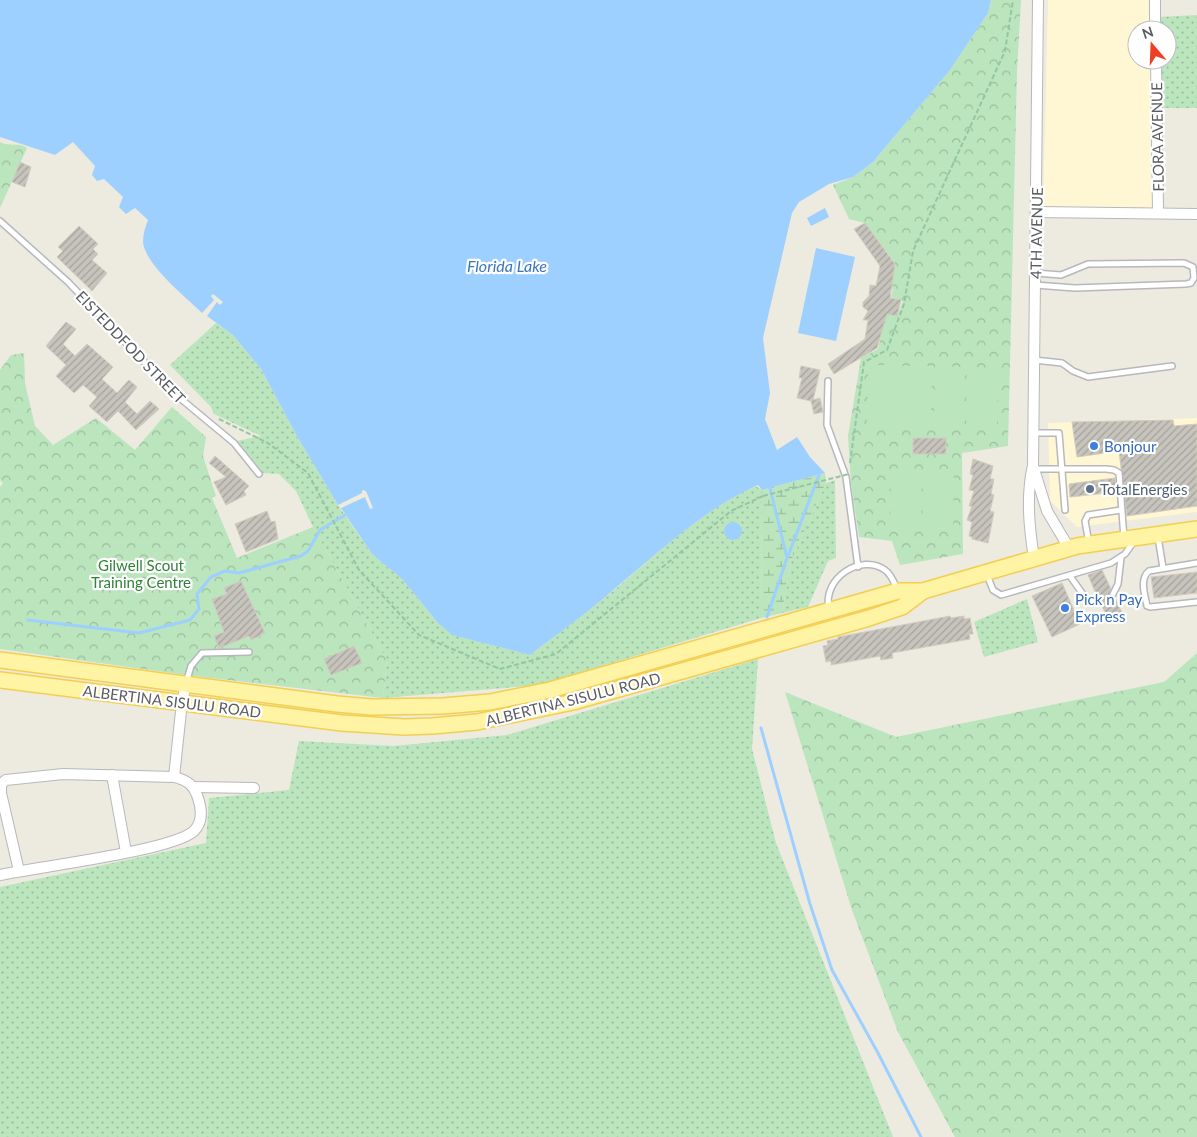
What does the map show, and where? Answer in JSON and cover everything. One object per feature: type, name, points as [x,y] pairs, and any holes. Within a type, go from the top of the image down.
[{"type":"main road","name":"ALBERTINA SISULU ROAD","points":[[0,680],[376,726],[404,727],[477,722],[573,702],[902,607],[923,592],[1069,548],[1197,529]]},
{"type":"main road","name":"ALBERTINA SISULU ROAD","points":[[0,660],[371,707],[443,706],[490,702],[550,690],[898,591],[923,592]]},
{"type":"street","name":"4TH AVENUE","points":[[1034,558],[1029,501],[1033,468],[1034,433],[1038,0]]},
{"type":"street","points":[[1155,0],[1156,20]]},
{"type":"street","name":"FLORA AVENUE","points":[[1156,70],[1158,213]]},
{"type":"street","points":[[1036,212],[1197,214]]},
{"type":"street","name":"4TH AVENUE","points":[[1033,468],[1047,511],[1069,548]]},
{"type":"street","points":[[174,777],[182,702],[186,684]]},
{"type":"street","points":[[0,874],[19,871],[126,852],[170,842],[193,831],[198,826],[201,814],[193,787],[184,780],[174,777],[52,774],[9,779],[3,782],[0,788],[3,810],[19,871]]},
{"type":"street","points":[[112,775],[126,852]]},
{"type":"street","points":[[193,787],[254,788]]},
{"type":"lane","name":"EISTEDDFOD STREET","points":[[0,221],[68,282],[174,394],[234,443],[259,474]]},
{"type":"lane","points":[[1035,273],[1062,275],[1088,264],[1184,263],[1193,267],[1194,278],[1186,284],[1075,288],[1035,284]]},
{"type":"lane","points":[[1034,360],[1062,363],[1073,371],[1088,377],[1172,366]]},
{"type":"lane","points":[[828,381],[827,425],[846,477],[858,567]]},
{"type":"lane","points":[[1034,433],[1060,433],[1065,510]]},
{"type":"lane","points":[[1033,468],[1114,470],[1119,473],[1122,498],[1121,510],[1131,538],[1121,558],[1118,584],[1113,594]]},
{"type":"lane","points":[[1089,544],[1085,521],[1088,515],[1121,510]]},
{"type":"lane","points":[[1157,534],[1162,568]]},
{"type":"lane","points":[[986,572],[993,590],[1001,595],[1070,576],[1121,558]]},
{"type":"lane","points":[[1197,564],[1149,570],[1144,577],[1148,606],[1152,608],[1197,602]]},
{"type":"lane","points":[[829,612],[827,596],[831,585],[840,574],[858,567],[870,566],[885,570],[892,578],[902,607]]},
{"type":"lane","points":[[1070,576],[1087,600],[1100,600]]},
{"type":"lane","points":[[186,684],[190,666],[202,653],[249,652]]},
{"type":"path","points":[[850,465],[864,362],[887,350],[904,304],[913,251],[1005,51],[1013,0]]},
{"type":"path","points":[[216,418],[268,443],[308,473],[359,570],[419,635],[500,669],[556,654],[732,511],[763,496],[849,474]]},
{"type":"shaded area","points":[[1048,0],[1151,0],[1151,20],[1127,20],[1127,70],[1151,70],[1154,209],[1043,207]]},
{"type":"shaded area","points":[[1197,418],[1197,512],[1077,527],[1050,501],[1048,423]]},
{"type":"green space","points":[[991,0],[1021,0],[1017,72],[1008,446],[962,453],[963,554],[900,565],[892,541],[859,537],[851,483],[848,436],[861,358],[878,349],[886,314],[897,316],[903,301],[891,297],[893,289],[890,288],[895,263],[865,223],[849,219],[833,185],[853,177],[873,162],[950,70],[988,13]]},
{"type":"green space","points":[[1197,15],[1197,108],[1160,108],[1159,70],[1177,70],[1177,20],[1158,20],[1158,17]]},
{"type":"green space","points":[[0,142],[21,145],[27,148],[0,208]]},
{"type":"green space","points":[[216,323],[233,335],[261,369],[298,438],[338,505],[372,554],[403,580],[438,623],[453,635],[530,655],[607,596],[701,518],[737,495],[756,486],[762,490],[761,618],[539,685],[383,698],[387,660],[313,527],[296,491],[279,474],[263,473],[237,441],[261,436],[214,414],[211,407],[170,365]]},
{"type":"green space","name":"Gilwell Scout Training Centre","points":[[24,353],[25,383],[35,426],[53,445],[96,418],[135,450],[172,407],[206,437],[203,456],[216,496],[212,498],[237,558],[313,527],[387,660],[383,698],[193,676],[0,649],[0,487],[3,483],[0,480],[0,370],[11,355]]},
{"type":"green space","points":[[868,365],[899,365],[898,428],[867,427]]},
{"type":"green space","points":[[902,366],[932,366],[931,429],[901,428]]},
{"type":"green space","points":[[935,366],[965,367],[964,429],[934,429]]},
{"type":"green space","points":[[967,367],[998,368],[997,430],[966,429]]},
{"type":"green space","points":[[891,468],[922,469],[921,531],[890,531]]},
{"type":"green space","points":[[924,469],[954,469],[953,531],[922,531]]},
{"type":"green space","points":[[825,473],[826,483],[791,561],[782,613],[761,618],[762,490]]},
{"type":"green space","points":[[835,480],[836,558],[828,561],[808,607],[782,613],[791,561],[826,483]]},
{"type":"green space","points":[[1027,599],[1038,642],[984,657],[974,622]]},
{"type":"green space","points":[[1197,653],[1197,1137],[955,1137],[898,1032],[852,910],[785,692],[896,737],[1164,682]]},
{"type":"green space","points":[[758,659],[752,749],[776,843],[893,1137],[0,1137],[0,887],[206,843],[209,798],[289,790],[299,741],[394,746],[507,735]]},
{"type":"water","name":"Florida Lake","points":[[0,0],[991,0],[988,13],[950,70],[873,162],[853,177],[829,184],[799,202],[792,213],[763,338],[770,393],[765,419],[777,450],[797,437],[810,457],[825,473],[762,490],[758,485],[718,506],[681,533],[591,609],[530,655],[452,635],[438,623],[403,580],[372,554],[341,508],[365,497],[370,509],[373,508],[366,491],[362,490],[362,493],[338,505],[298,438],[261,369],[233,335],[207,316],[217,302],[220,305],[223,302],[213,294],[211,296],[214,300],[202,313],[167,280],[145,251],[143,239],[148,220],[135,208],[126,214],[119,207],[123,197],[104,179],[97,181],[92,175],[95,166],[73,142],[55,155],[0,137]]},
{"type":"water","points":[[825,208],[829,217],[811,226],[807,218]]},
{"type":"water","points":[[816,248],[855,257],[836,341],[798,333]]},
{"type":"water","points":[[729,522],[737,522],[742,527],[740,538],[729,540],[724,535],[724,527]]},
{"type":"building","points":[[20,162],[31,167],[25,187],[12,182]]},
{"type":"building","points":[[865,223],[895,264],[890,298],[901,300],[897,316],[887,314],[877,348],[834,374],[828,364],[865,339],[868,320],[863,320],[868,311],[863,307],[863,302],[869,296],[870,285],[876,286],[880,266],[854,229]]},
{"type":"building","points":[[79,226],[98,244],[93,249],[98,254],[92,260],[107,273],[92,291],[57,257],[63,251],[58,247]]},
{"type":"building","points":[[66,322],[76,329],[63,344],[75,356],[87,344],[113,367],[102,379],[117,393],[129,380],[137,387],[125,402],[137,414],[150,401],[159,409],[136,430],[118,411],[107,422],[89,406],[97,397],[83,385],[74,393],[56,376],[66,365],[46,346]]},
{"type":"building","points":[[801,366],[820,370],[813,400],[820,398],[823,412],[814,414],[811,401],[797,398],[802,378],[799,378]]},
{"type":"building","points":[[1173,420],[1174,426],[1197,424],[1197,506],[1127,516],[1119,451],[1077,457],[1072,422]]},
{"type":"building","points":[[913,438],[946,438],[946,454],[913,454]]},
{"type":"building","points":[[215,456],[249,486],[244,491],[246,495],[226,505],[214,482],[226,477],[209,463]]},
{"type":"building","points":[[973,459],[993,466],[990,479],[994,479],[991,494],[994,495],[990,511],[994,512],[988,543],[972,539],[969,536],[972,522],[967,520],[972,506],[969,506],[974,491],[969,490],[973,475],[970,474]]},
{"type":"building","points":[[1115,478],[1116,492],[1070,497],[1069,484]]},
{"type":"building","points":[[267,511],[271,522],[275,521],[278,539],[246,552],[235,524]]},
{"type":"building","points":[[1102,570],[1111,589],[1109,596],[1115,598],[1123,615],[1109,621],[1101,604],[1103,598],[1097,596],[1088,575]]},
{"type":"building","points":[[1197,572],[1197,593],[1154,598],[1151,577]]},
{"type":"building","points":[[241,581],[265,633],[251,640],[249,636],[219,648],[214,636],[224,632],[212,599],[227,594],[224,588]]},
{"type":"building","points":[[1062,583],[1080,624],[1052,637],[1032,596]]},
{"type":"building","points":[[950,616],[951,618],[964,616],[964,619],[970,618],[973,634],[969,634],[970,639],[892,653],[893,658],[881,660],[880,656],[831,665],[831,661],[826,662],[823,646],[828,645],[827,641],[838,639],[838,637]]},
{"type":"building","points":[[354,646],[362,663],[331,675],[324,659]]},
{"type":"waterway","points":[[788,556],[819,475]]},
{"type":"waterway","points":[[767,617],[787,558],[770,488]]},
{"type":"waterway","points":[[28,620],[139,633],[190,620],[199,609],[197,594],[211,577],[225,571],[239,573],[301,556],[308,551],[320,530],[345,515]]},
{"type":"waterway","points":[[761,728],[810,904],[832,970],[878,1053],[921,1137]]},
{"type":"place","name":"Bonjour","points":[[1094,446]]},
{"type":"place","name":"TotalEnergies","points":[[1090,489]]},
{"type":"place","name":"Pick n Pay Express","points":[[1065,608]]}]
